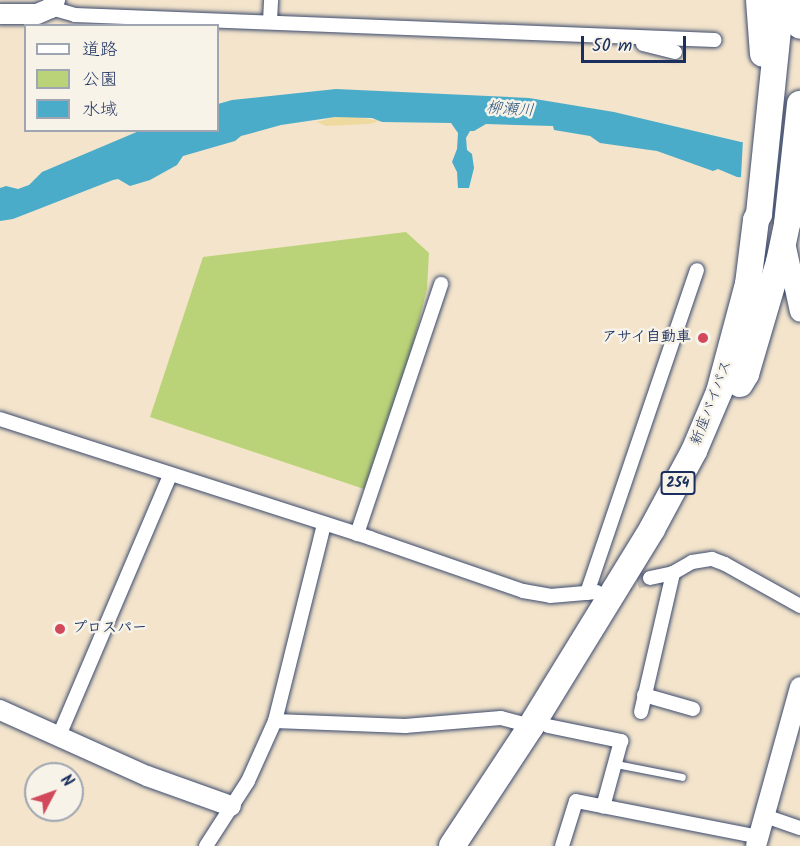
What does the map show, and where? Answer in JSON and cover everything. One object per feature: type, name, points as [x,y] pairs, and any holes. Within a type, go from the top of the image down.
[{"type":"highway","points":[[759,0],[769,86]]},
{"type":"highway","points":[[769,86],[775,0]]},
{"type":"highway","name":"254","points":[[782,0],[787,36]]},
{"type":"highway","name":"254","points":[[787,36],[788,0]]},
{"type":"highway","points":[[787,36],[798,1]]},
{"type":"highway","name":"新座バイパス","points":[[452,846],[540,726],[667,534],[714,445],[740,384],[763,268],[768,216],[769,86],[787,36]]},
{"type":"highway","points":[[768,216],[800,104]]},
{"type":"highway","name":"新座バイパス","points":[[473,846],[657,521],[704,431],[736,336],[748,284],[768,216]]},
{"type":"main road","points":[[0,14],[37,14],[53,4]]},
{"type":"main road","points":[[768,216],[789,271],[800,312]]},
{"type":"main road","points":[[758,841],[800,687]]},
{"type":"main road","points":[[0,710],[147,776],[231,806]]},
{"type":"street","points":[[270,21],[271,0]]},
{"type":"street","points":[[53,4],[75,15],[562,33],[612,38],[715,40]]},
{"type":"street","points":[[612,38],[675,52]]},
{"type":"street","points":[[0,419],[357,534],[523,591],[550,596],[592,593],[697,270]]},
{"type":"street","points":[[357,534],[441,284]]},
{"type":"street","points":[[58,738],[170,475]]},
{"type":"street","points":[[206,846],[249,781],[275,721],[324,525]]},
{"type":"street","points":[[650,578],[673,573],[692,562],[712,559],[800,606]]},
{"type":"street","points":[[641,712],[673,573]]},
{"type":"street","points":[[644,695],[693,709]]},
{"type":"street","points":[[275,721],[405,726],[501,718],[621,741],[603,807]]},
{"type":"street","points":[[562,846],[576,801],[758,841]]},
{"type":"street","points":[[765,816],[800,828]]},
{"type":"lane","points":[[616,764],[682,777]]},
{"type":"green space","points":[[406,232],[429,253],[427,289],[413,344],[364,489],[150,417],[203,257]]},
{"type":"sand","points":[[354,116],[379,121],[369,124],[326,126],[317,122],[335,117]]},
{"type":"water","name":"柳瀬川","points":[[336,89],[529,98],[614,112],[741,142],[781,145],[800,181],[737,177],[657,151],[600,143],[590,136],[554,130],[553,126],[486,124],[470,131],[466,138],[467,150],[472,154],[474,168],[469,188],[458,188],[457,172],[452,162],[457,149],[458,133],[451,123],[382,122],[372,118],[335,117],[281,125],[241,136],[235,141],[183,156],[177,165],[150,180],[130,186],[118,179],[113,180],[13,219],[0,221],[0,188],[6,186],[18,189],[29,185],[42,172],[137,132],[219,132],[219,104],[232,100]]},
{"type":"pier","points":[[743,139],[800,142],[798,184],[741,181]]},
{"type":"tunnel","points":[[617,587],[650,578]]},
{"type":"place","name":"アサイ自動車","points":[[703,338]]},
{"type":"place","name":"プロスパー","points":[[60,629]]}]
